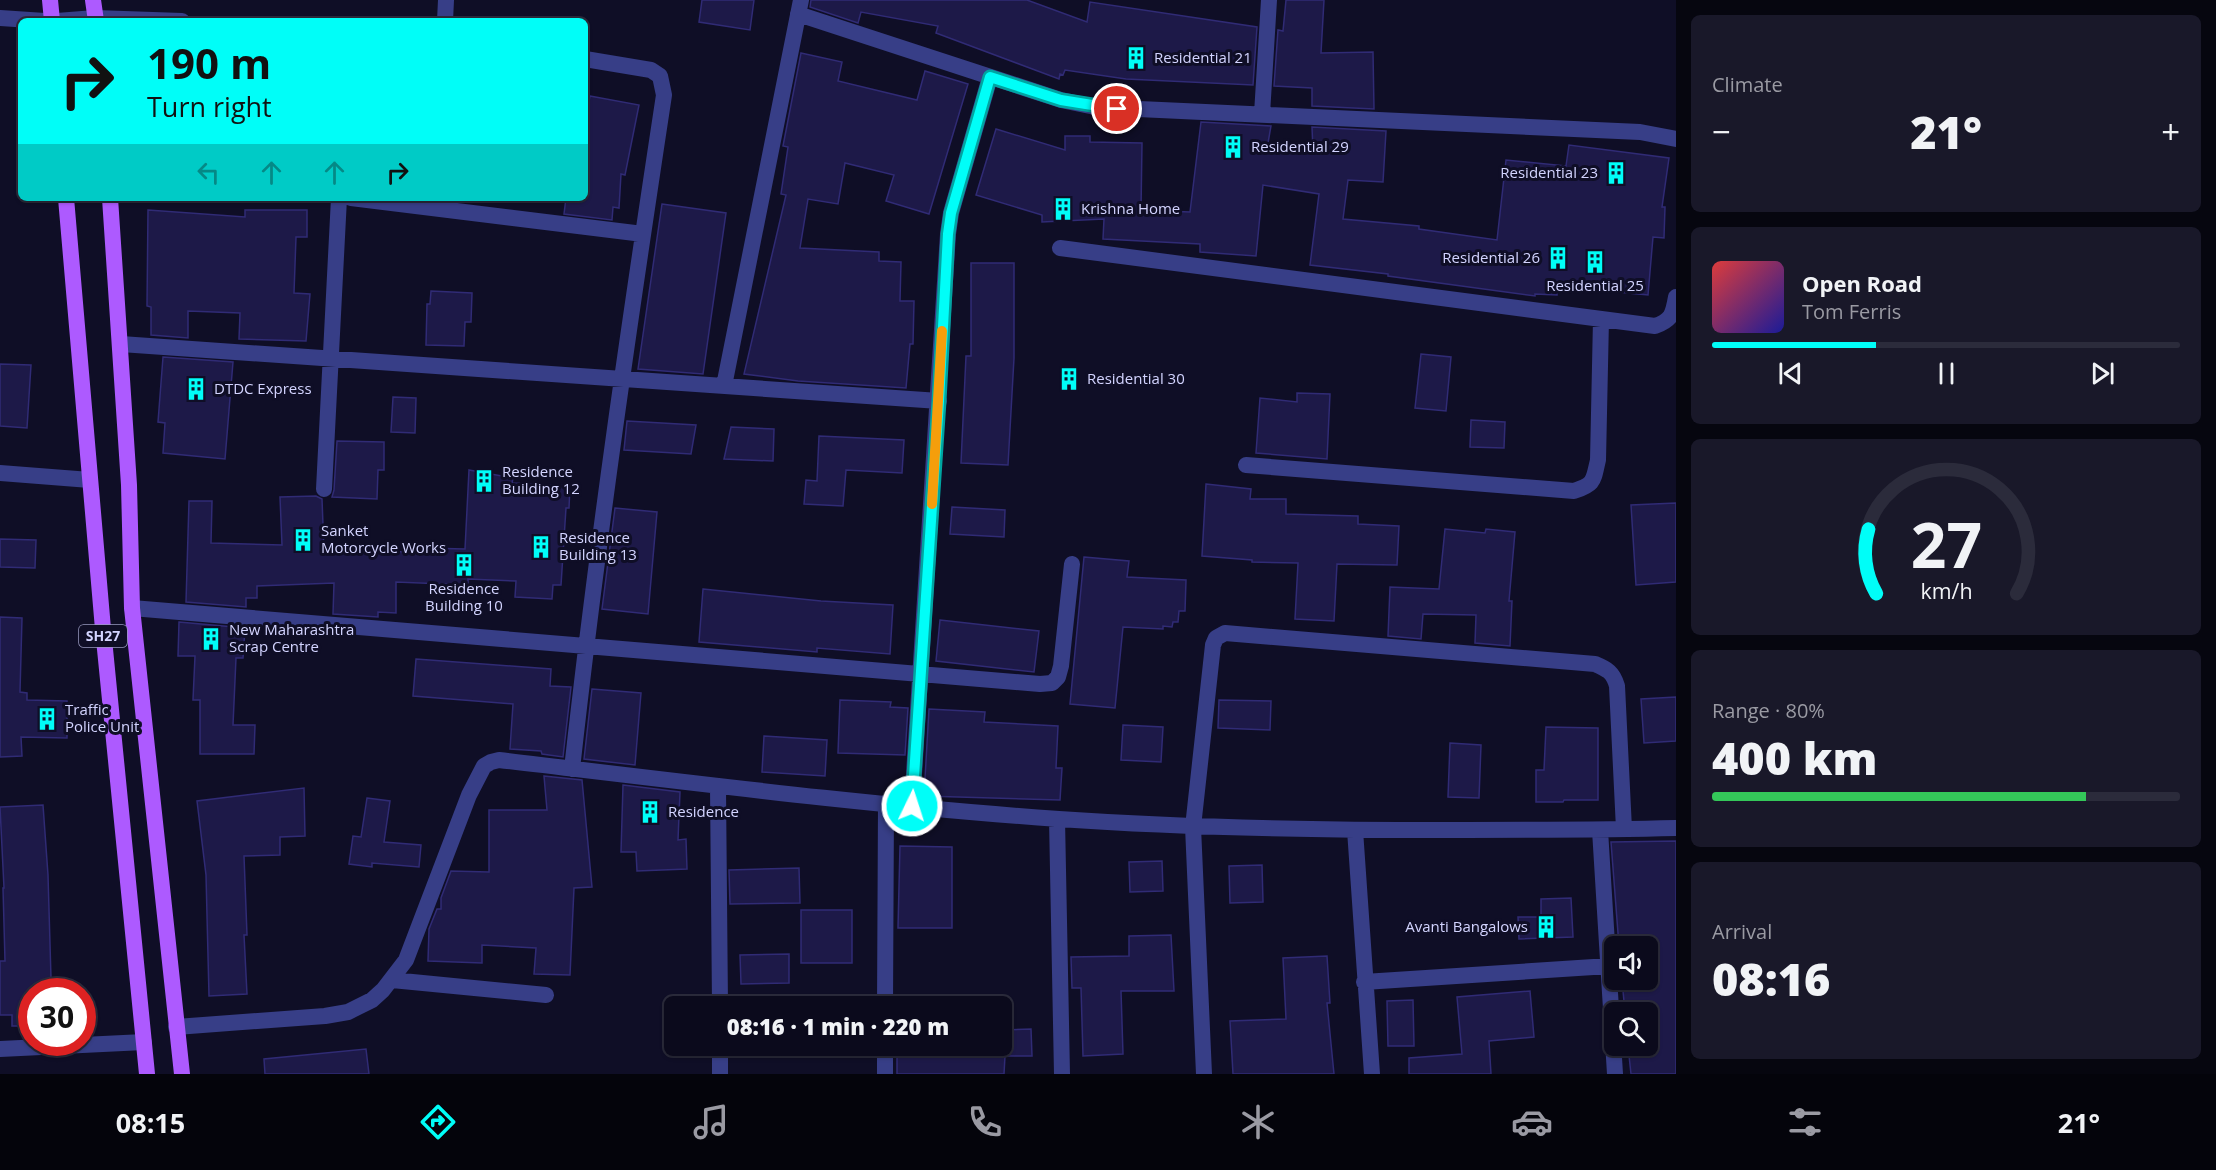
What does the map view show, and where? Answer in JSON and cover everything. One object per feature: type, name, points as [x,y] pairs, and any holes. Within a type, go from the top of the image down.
[{"type":"main road","points":[[50,0],[52,18]]},
{"type":"main road","points":[[93,0],[96,18]]},
{"type":"main road","name":"SH27","points":[[66,201],[90,480],[147,1074]]},
{"type":"main road","name":"SH27","points":[[110,201],[129,485],[132,608],[182,1074]]},
{"type":"street","points":[[445,18],[446,0]]},
{"type":"street","points":[[1262,114],[1269,0]]},
{"type":"street","points":[[724,386],[800,7],[990,77],[1061,100],[1095,107],[1640,132],[1676,139]]},
{"type":"street","points":[[0,18],[18,19]]},
{"type":"street","points":[[572,769],[621,379],[664,95],[660,76],[651,70],[588,60]]},
{"type":"street","points":[[912,806],[948,234],[951,213],[990,77]]},
{"type":"street","points":[[324,489],[339,201]]},
{"type":"street","points":[[375,201],[643,234]]},
{"type":"street","points":[[1060,248],[1655,326],[1665,322],[1673,314],[1676,297]]},
{"type":"street","points":[[1246,465],[1574,491],[1589,486],[1594,478],[1598,460],[1601,319]]},
{"type":"street","points":[[121,344],[939,401]]},
{"type":"street","points":[[0,473],[90,480]]},
{"type":"street","points":[[132,608],[1040,684],[1052,683],[1058,676],[1061,666],[1072,564]]},
{"type":"street","points":[[1204,1074],[1193,827],[1213,645],[1216,638],[1225,633],[1595,664],[1606,669],[1614,674],[1617,686],[1624,829]]},
{"type":"street","points":[[176,1027],[325,1016],[348,1012],[372,1000],[392,980],[406,960],[469,795],[484,766],[499,760],[718,788],[1057,819],[1193,827],[1355,830],[1676,828]]},
{"type":"street","points":[[718,788],[720,996]]},
{"type":"street","points":[[885,996],[886,803]]},
{"type":"street","points":[[1057,819],[1062,1074]]},
{"type":"street","points":[[1355,830],[1372,1074]]},
{"type":"street","points":[[1600,830],[1607,936]]},
{"type":"street","points":[[1365,982],[1604,966]]},
{"type":"street","points":[[392,980],[546,995]]},
{"type":"street","points":[[1610,990],[1615,1074]]},
{"type":"street","points":[[0,1049],[144,1042]]},
{"type":"street","points":[[720,1056],[720,1074]]},
{"type":"street","points":[[885,1056],[885,1074]]},
{"type":"building","points":[[702,0],[754,0],[750,30],[699,22]]},
{"type":"building","points":[[811,0],[1027,0],[1087,22],[1090,2],[1257,27],[1253,85],[1126,79],[1065,70],[1063,75],[1060,74],[1059,79],[936,33],[938,26],[861,12],[858,23],[810,7]]},
{"type":"building","points":[[1286,0],[1324,0],[1321,53],[1373,52],[1374,109],[1312,106],[1312,88],[1274,86],[1278,30],[1283,31]]},
{"type":"building","points":[[801,53],[842,62],[838,81],[917,100],[925,71],[968,84],[929,214],[886,201],[894,175],[845,163],[838,204],[808,199],[800,248],[879,252],[879,261],[901,262],[900,301],[914,301],[913,344],[910,344],[906,388],[798,381],[744,374],[786,195],[781,194],[788,147],[783,146]]},
{"type":"building","points":[[590,96],[639,105],[625,175],[621,174],[619,208],[613,207],[612,220],[564,214],[566,201],[588,201],[588,106]]},
{"type":"building","points":[[1201,122],[1271,126],[1268,143],[1313,151],[1312,127],[1386,131],[1383,182],[1348,180],[1343,219],[1419,226],[1419,229],[1497,240],[1506,160],[1566,166],[1569,145],[1669,158],[1662,207],[1665,207],[1664,238],[1653,237],[1648,295],[1618,292],[1619,287],[1557,281],[1557,295],[1535,294],[1535,296],[1310,265],[1319,194],[1263,185],[1256,256],[1200,252],[1200,244],[1103,239],[1104,219],[1042,222],[1042,215],[976,195],[996,129],[1065,150],[1065,136],[1090,136],[1090,142],[1142,143],[1141,210],[1190,212]]},
{"type":"building","points":[[662,204],[726,213],[703,374],[638,369]]},
{"type":"building","points":[[148,210],[245,217],[245,210],[307,210],[307,237],[296,237],[294,293],[310,294],[306,341],[239,339],[240,313],[188,311],[188,338],[151,335],[151,307],[147,306]]},
{"type":"building","points":[[971,263],[1014,263],[1014,358],[1008,465],[961,463],[966,356],[971,356]]},
{"type":"building","points":[[431,291],[472,293],[471,322],[465,322],[464,346],[426,345],[427,304],[430,304]]},
{"type":"building","points":[[1421,354],[1451,357],[1446,411],[1415,408]]},
{"type":"building","name":"DTDC Express","points":[[163,357],[233,362],[225,459],[163,453],[165,423],[158,422]]},
{"type":"building","points":[[0,364],[31,365],[27,428],[0,426]]},
{"type":"building","points":[[1297,393],[1330,394],[1327,459],[1256,453],[1260,398],[1297,402]]},
{"type":"building","points":[[393,397],[416,398],[415,433],[391,432]]},
{"type":"building","points":[[1471,420],[1505,422],[1504,448],[1470,447]]},
{"type":"building","points":[[627,421],[696,425],[691,454],[624,450]]},
{"type":"building","points":[[731,427],[774,429],[773,461],[724,459]]},
{"type":"building","points":[[819,436],[904,440],[902,473],[846,470],[843,506],[804,504],[806,480],[817,481]]},
{"type":"building","points":[[337,441],[384,442],[384,470],[378,470],[377,499],[332,497]]},
{"type":"building","points":[[469,470],[513,478],[512,483],[570,486],[569,508],[566,508],[561,585],[553,585],[552,599],[515,597],[516,581],[468,579],[468,585],[396,582],[396,613],[378,612],[378,617],[333,614],[334,583],[257,586],[257,598],[246,598],[246,607],[186,602],[189,501],[212,501],[211,543],[282,545],[280,497],[316,496],[322,499],[324,551],[426,552],[426,548],[465,549]]},
{"type":"building","points":[[1206,484],[1251,489],[1250,499],[1286,499],[1286,514],[1358,516],[1358,524],[1399,526],[1397,565],[1337,564],[1334,621],[1295,619],[1298,563],[1252,562],[1252,560],[1202,556]]},
{"type":"building","points":[[1676,503],[1676,582],[1636,585],[1631,505]]},
{"type":"building","points":[[952,507],[1005,510],[1004,537],[950,534]]},
{"type":"building","points":[[615,508],[657,512],[648,614],[602,609]]},
{"type":"building","points":[[1445,529],[1485,533],[1486,529],[1515,532],[1509,601],[1512,601],[1510,646],[1475,643],[1476,615],[1423,614],[1421,639],[1388,636],[1390,587],[1439,589]]},
{"type":"building","points":[[0,539],[36,540],[35,568],[0,567]]},
{"type":"building","points":[[1084,557],[1129,561],[1127,577],[1186,580],[1185,611],[1179,611],[1178,622],[1173,622],[1172,627],[1163,626],[1163,629],[1123,627],[1115,708],[1070,704]]},
{"type":"building","points":[[703,589],[821,601],[893,605],[890,654],[817,648],[817,652],[699,642]]},
{"type":"building","points":[[0,617],[22,618],[20,692],[27,693],[27,700],[67,701],[67,738],[21,737],[22,756],[0,757]]},
{"type":"building","points":[[940,620],[1039,631],[1034,672],[936,661]]},
{"type":"building","points":[[179,622],[245,628],[243,658],[236,658],[233,725],[255,725],[254,754],[200,754],[200,700],[193,700],[195,656],[178,656]]},
{"type":"building","points":[[416,659],[551,669],[550,686],[571,687],[563,757],[542,754],[541,751],[510,749],[513,704],[413,696]]},
{"type":"building","points":[[592,689],[641,693],[635,765],[584,759]]},
{"type":"building","points":[[1676,697],[1676,741],[1644,743],[1641,699]]},
{"type":"building","points":[[840,700],[891,702],[890,707],[908,708],[905,755],[838,753]]},
{"type":"building","points":[[1219,700],[1271,701],[1270,730],[1218,728]]},
{"type":"building","points":[[929,709],[985,712],[984,722],[1058,726],[1056,768],[1062,768],[1060,800],[924,796]]},
{"type":"building","points":[[1123,725],[1163,727],[1161,762],[1121,760]]},
{"type":"building","points":[[1546,727],[1598,728],[1598,800],[1536,802],[1536,770],[1544,770]]},
{"type":"building","points":[[764,736],[827,740],[825,776],[762,772]]},
{"type":"building","points":[[1450,743],[1481,745],[1479,798],[1448,797]]},
{"type":"building","points":[[544,776],[582,780],[592,887],[574,888],[570,975],[534,974],[536,948],[482,945],[482,963],[428,961],[429,929],[437,909],[441,909],[441,898],[451,871],[489,872],[489,810],[547,810]]},
{"type":"building","name":"Residence","points":[[623,785],[680,792],[678,840],[686,839],[687,869],[637,871],[636,852],[621,852]]},
{"type":"building","points":[[304,788],[305,836],[280,837],[280,855],[244,856],[247,994],[209,996],[206,875],[197,801]]},
{"type":"building","points":[[367,798],[390,801],[384,842],[421,845],[419,867],[372,863],[372,867],[349,864],[353,836],[361,837]]},
{"type":"building","points":[[43,805],[51,978],[18,978],[18,1026],[12,1026],[12,1015],[0,1015],[0,961],[5,961],[0,807]]},
{"type":"building","points":[[1676,841],[1676,1074],[1631,1074],[1629,1056],[1658,1056],[1658,1002],[1624,1002],[1623,990],[1658,990],[1658,936],[1618,936],[1611,842]]},
{"type":"building","points":[[900,846],[952,847],[952,928],[898,928]]},
{"type":"building","points":[[1162,861],[1163,891],[1130,892],[1129,862]]},
{"type":"building","points":[[1262,865],[1263,902],[1230,903],[1229,866]]},
{"type":"building","points":[[799,868],[800,903],[730,904],[729,870]]},
{"type":"building","name":"Avanti Bangalows","points":[[1571,898],[1573,937],[1519,939],[1518,917],[1541,917],[1541,899]]},
{"type":"building","points":[[801,910],[852,910],[852,963],[801,963]]},
{"type":"building","points":[[1171,935],[1174,991],[1121,991],[1123,1054],[1083,1056],[1081,988],[1072,988],[1071,957],[1129,956],[1129,936]]},
{"type":"building","points":[[789,954],[789,983],[741,984],[740,955]]},
{"type":"building","points":[[1327,956],[1330,1003],[1327,1003],[1334,1074],[1233,1074],[1230,1021],[1286,1019],[1283,958]]},
{"type":"building","points":[[1530,991],[1534,1037],[1489,1041],[1491,1074],[1409,1074],[1409,1058],[1462,1054],[1457,997]]},
{"type":"building","points":[[897,995],[949,995],[949,996]]},
{"type":"building","points":[[1413,1000],[1414,1046],[1388,1046],[1387,1001]]},
{"type":"building","points":[[1031,1029],[1032,1056],[1012,1056],[1012,1030]]},
{"type":"building","points":[[366,1049],[369,1074],[265,1074],[264,1059]]},
{"type":"building","points":[[897,1056],[1005,1056],[1004,1074],[897,1074]]},
{"type":"slow traffic","points":[[932,504],[942,331]]},
{"type":"place","name":"Residential 21","points":[[1136,58]]},
{"type":"place","name":"Residential 29","points":[[1233,147]]},
{"type":"place","name":"Residential 23","points":[[1616,173]]},
{"type":"place","name":"Krishna Home","points":[[1063,209]]},
{"type":"place","name":"Residential 26","points":[[1558,258]]},
{"type":"place","name":"Residential 25","points":[[1595,262]]},
{"type":"place","name":"Residential 30","points":[[1069,379]]},
{"type":"place","name":"DTDC Express","points":[[196,389]]},
{"type":"place","name":"Residence Building 12","points":[[484,481]]},
{"type":"place","name":"Sanket Motorcycle Works","points":[[303,540]]},
{"type":"place","name":"Residence Building 13","points":[[541,547]]},
{"type":"place","name":"Residence Building 10","points":[[464,565]]},
{"type":"place","name":"New Maharashtra Scrap Centre","points":[[211,639]]},
{"type":"place","name":"Traffic Police Unit","points":[[47,719]]},
{"type":"place","name":"Residence","points":[[650,812]]},
{"type":"place","name":"Avanti Bangalows","points":[[1546,927]]},
{"type":"route","points":[[912,806],[948,234],[951,213],[990,77],[1061,100],[1117,109]]}]
